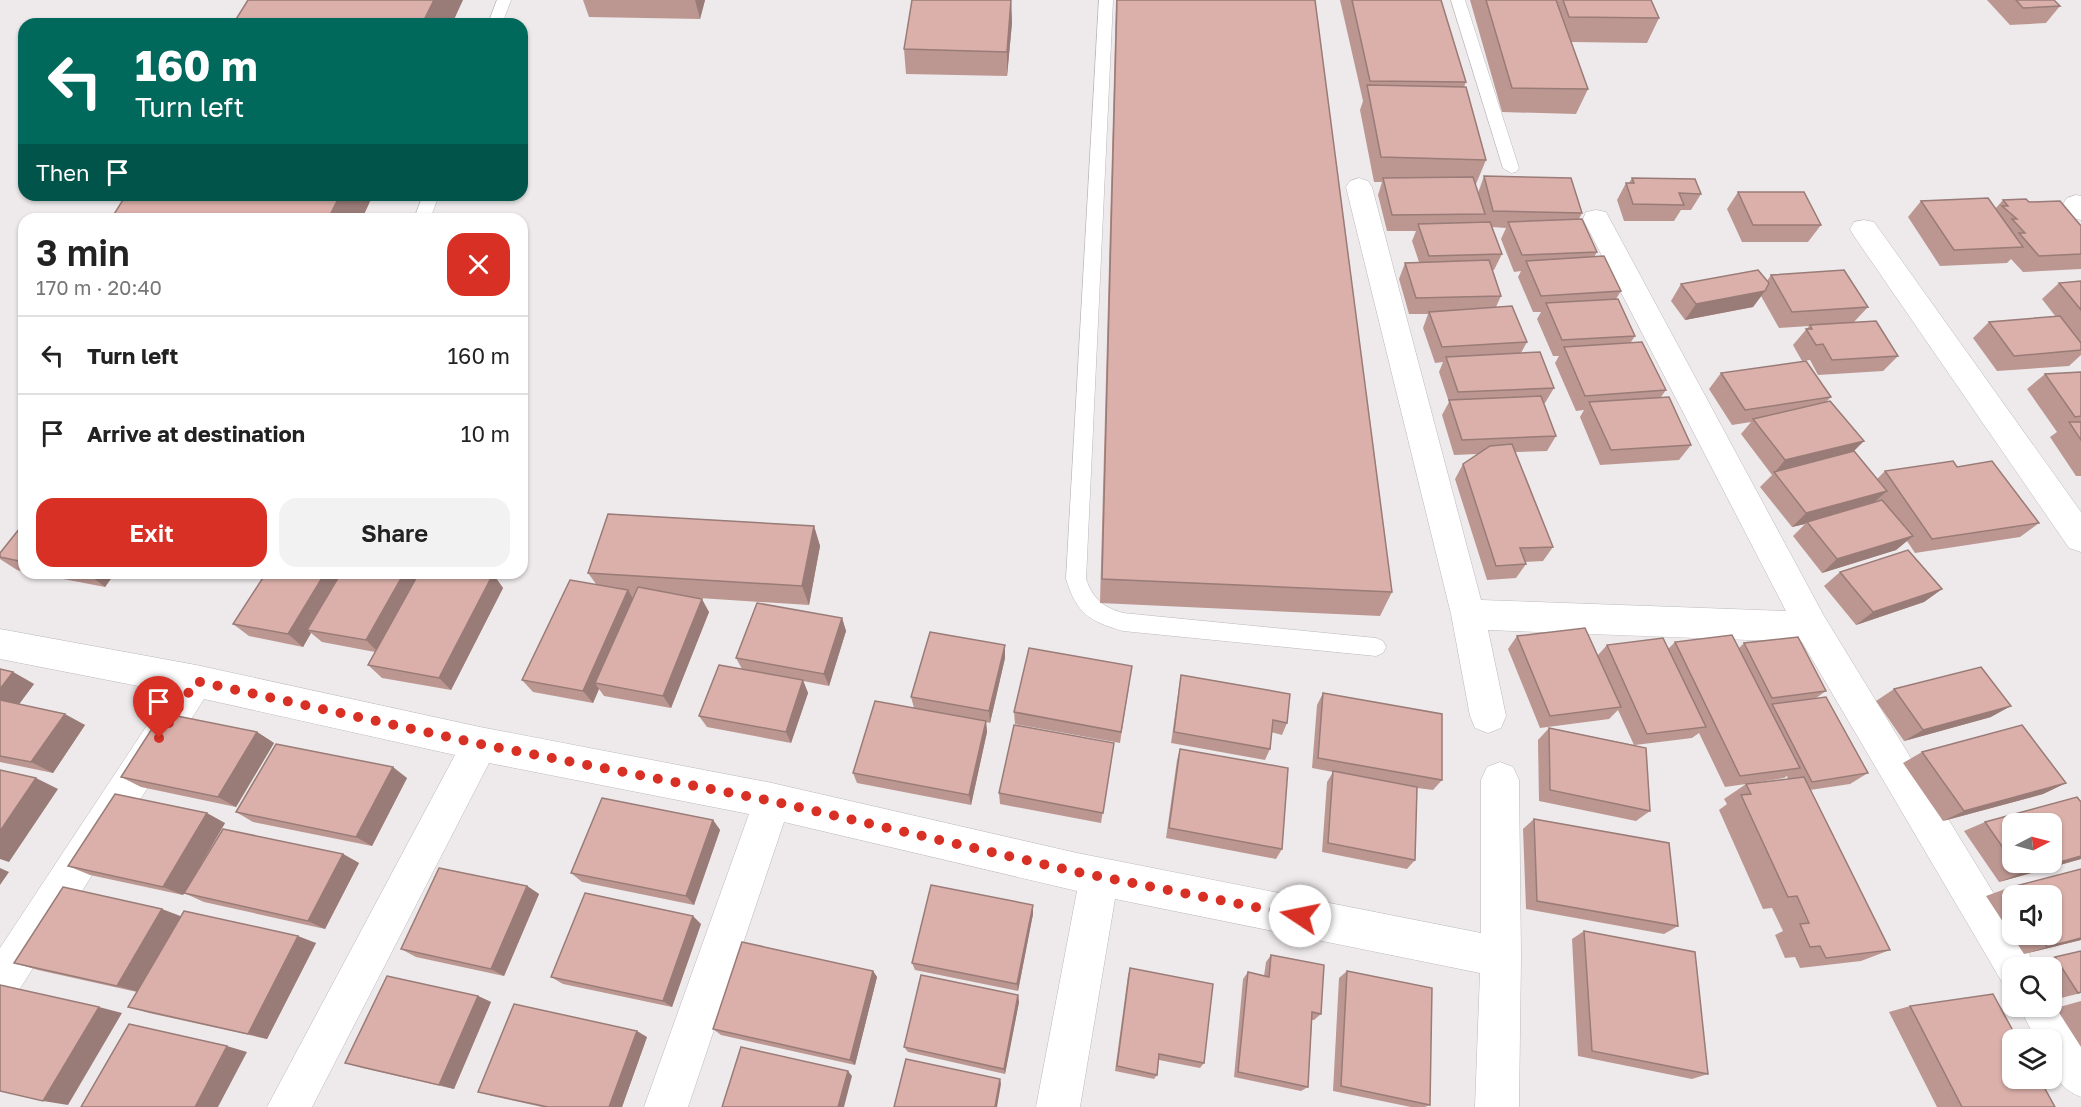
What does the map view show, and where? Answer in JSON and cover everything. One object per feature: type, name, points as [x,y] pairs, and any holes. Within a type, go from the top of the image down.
[{"type":"street","points":[[1359,187],[1468,614],[1488,716]]},
{"type":"street","points":[[1596,219],[1812,627],[2009,957]]},
{"type":"street","points":[[1864,229],[2081,538]]},
{"type":"street","points":[[1468,614],[1812,627]]},
{"type":"street","points":[[0,644],[196,681],[480,744],[772,801],[1099,876],[1501,957]]},
{"type":"street","points":[[0,984],[196,681]]},
{"type":"street","points":[[289,1107],[480,744]]},
{"type":"street","points":[[1497,1107],[1501,957],[1500,780]]},
{"type":"street","points":[[666,1107],[772,801]]},
{"type":"street","points":[[1058,1107],[1099,876]]},
{"type":"street","points":[[2046,1017],[2081,1076]]},
{"type":"lane","points":[[497,18],[504,0]]},
{"type":"lane","points":[[1106,0],[1076,579],[1081,598],[1099,616],[1123,622],[1376,647]]},
{"type":"lane","points":[[1458,0],[1511,168]]},
{"type":"building","points":[[248,0],[434,0],[425,18],[237,18]]},
{"type":"building","points":[[912,0],[1011,0],[1007,52],[904,49]]},
{"type":"building","points":[[1117,0],[1315,0],[1392,592],[1102,579]]},
{"type":"building","points":[[1352,0],[1441,0],[1466,82],[1370,81]]},
{"type":"building","points":[[1486,0],[1556,0],[1588,89],[1512,88]]},
{"type":"building","points":[[1563,0],[1651,0],[1659,18],[1569,17]]},
{"type":"building","points":[[2016,0],[2054,0],[2060,6],[2023,8]]},
{"type":"building","points":[[1367,85],[1466,87],[1486,160],[1381,157]]},
{"type":"building","points":[[1484,176],[1571,178],[1582,213],[1493,211]]},
{"type":"building","points":[[1473,177],[1485,214],[1392,215],[1383,178]]},
{"type":"building","points":[[1632,178],[1695,179],[1701,194],[1679,193],[1684,205],[1633,204],[1626,183],[1634,183]]},
{"type":"building","points":[[1738,192],[1804,192],[1821,225],[1753,225]]},
{"type":"building","points":[[1988,198],[2023,247],[1954,250],[1921,201]]},
{"type":"building","points":[[2026,199],[2029,202],[2060,201],[2081,226],[2081,254],[2039,256],[2019,233],[2025,233],[2012,219],[2017,219],[2002,206],[2008,206],[2003,200]]},
{"type":"building","points":[[122,201],[337,201],[331,213],[115,213]]},
{"type":"building","points":[[1582,219],[1597,252],[1522,255],[1508,222]]},
{"type":"building","points":[[1490,222],[1502,254],[1429,256],[1418,224]]},
{"type":"building","points":[[1604,256],[1621,291],[1541,296],[1526,261]]},
{"type":"building","points":[[1489,260],[1501,296],[1416,298],[1405,263]]},
{"type":"building","points":[[1758,270],[1769,283],[1765,291],[1696,304],[1681,284]]},
{"type":"building","points":[[1844,270],[1868,307],[1792,312],[1771,275]]},
{"type":"building","points":[[2081,281],[2081,310],[2059,283]]},
{"type":"building","points":[[1618,299],[1635,336],[1562,340],[1546,303]]},
{"type":"building","points":[[1512,306],[1527,342],[1442,347],[1429,312]]},
{"type":"building","points":[[2060,316],[2081,343],[2081,350],[2014,356],[1989,322]]},
{"type":"building","points":[[1876,321],[1898,356],[1832,360],[1823,344],[1816,345],[1806,329],[1812,329],[1810,325]]},
{"type":"building","points":[[1642,342],[1666,390],[1585,396],[1564,347]]},
{"type":"building","points":[[1540,352],[1554,388],[1458,392],[1446,357]]},
{"type":"building","points":[[1806,361],[1831,397],[1745,410],[1721,373]]},
{"type":"building","points":[[2081,372],[2081,416],[2075,417],[2045,374]]},
{"type":"building","points":[[1541,396],[1556,436],[1462,440],[1449,400]]},
{"type":"building","points":[[1669,397],[1691,445],[1611,450],[1589,402]]},
{"type":"building","points":[[1830,401],[1864,441],[1785,460],[1753,419]]},
{"type":"building","points":[[2069,422],[2081,422],[2081,440]]},
{"type":"building","points":[[1512,444],[1553,547],[1520,548],[1526,564],[1496,566],[1463,464],[1490,446]]},
{"type":"building","points":[[1854,451],[1887,491],[1806,513],[1774,472]]},
{"type":"building","points":[[1953,461],[1957,467],[1992,461],[2039,523],[1932,539],[1885,471]]},
{"type":"building","points":[[1882,500],[1913,536],[1837,559],[1807,522]]},
{"type":"building","points":[[608,514],[814,526],[802,586],[588,573]]},
{"type":"building","points":[[18,530],[18,561],[0,557],[0,553]]},
{"type":"building","points":[[1908,550],[1942,589],[1873,612],[1840,572]]},
{"type":"building","points":[[262,579],[321,579],[288,634],[233,624]]},
{"type":"building","points":[[337,579],[401,579],[366,640],[307,630]]},
{"type":"building","points":[[416,579],[490,579],[439,678],[368,665]]},
{"type":"building","points":[[570,580],[628,590],[583,691],[522,680]]},
{"type":"building","points":[[638,587],[702,599],[663,696],[595,683]]},
{"type":"building","points":[[757,603],[842,618],[824,674],[736,658]]},
{"type":"building","points":[[1585,628],[1621,707],[1550,716],[1517,636]]},
{"type":"building","points":[[930,632],[1005,645],[989,711],[911,697]]},
{"type":"building","points":[[1732,635],[1800,768],[1740,776],[1675,642]]},
{"type":"building","points":[[1798,637],[1826,691],[1772,698],[1744,643]]},
{"type":"building","points":[[1663,638],[1706,727],[1647,734],[1607,645]]},
{"type":"building","points":[[1029,648],[1132,666],[1121,732],[1014,712]]},
{"type":"building","points":[[719,665],[803,680],[786,732],[699,716]]},
{"type":"building","points":[[1981,667],[2011,706],[1923,730],[1894,689]]},
{"type":"building","points":[[0,669],[13,672],[0,689]]},
{"type":"building","points":[[1181,675],[1290,694],[1287,723],[1273,720],[1270,749],[1174,732]]},
{"type":"building","points":[[1323,693],[1442,714],[1442,780],[1318,758]]},
{"type":"building","points":[[1826,697],[1868,773],[1812,782],[1772,704]]},
{"type":"building","points":[[0,700],[65,714],[31,762],[0,756]]},
{"type":"building","points":[[875,701],[986,721],[969,795],[853,773]]},
{"type":"building","points":[[162,713],[257,732],[218,797],[121,777]]},
{"type":"building","points":[[1014,725],[1114,743],[1103,813],[999,793]]},
{"type":"building","points":[[2022,725],[2066,783],[1964,811],[1922,752]]},
{"type":"building","points":[[1549,728],[1646,748],[1650,811],[1550,790]]},
{"type":"building","points":[[276,744],[393,767],[356,837],[236,812]]},
{"type":"building","points":[[1180,749],[1288,768],[1282,849],[1169,828]]},
{"type":"building","points":[[0,770],[36,778],[0,831]]},
{"type":"building","points":[[1333,771],[1417,787],[1415,860],[1328,843]]},
{"type":"building","points":[[1804,777],[1890,950],[1826,958],[1820,946],[1810,947],[1800,924],[1809,923],[1797,896],[1788,897],[1741,795],[1751,794],[1746,784]]},
{"type":"building","points":[[115,794],[207,813],[163,887],[68,866]]},
{"type":"building","points":[[2077,797],[2081,802],[2081,856],[2062,861],[2062,813],[2018,813]]},
{"type":"building","points":[[602,798],[713,820],[686,896],[571,873]]},
{"type":"building","points":[[2002,817],[2002,846],[1985,822]]},
{"type":"building","points":[[1534,819],[1669,843],[1678,926],[1537,901]]},
{"type":"building","points":[[223,829],[343,854],[308,921],[184,893]]},
{"type":"building","points":[[439,868],[527,886],[491,969],[401,949]]},
{"type":"building","points":[[2081,869],[2081,938],[2062,943],[2062,885],[2020,885]]},
{"type":"building","points":[[931,885],[1033,905],[1017,984],[912,963]]},
{"type":"building","points":[[63,887],[162,909],[117,986],[14,963]]},
{"type":"building","points":[[585,893],[693,916],[663,1001],[551,977]]},
{"type":"building","points":[[184,911],[298,936],[248,1034],[128,1007]]},
{"type":"building","points":[[1584,931],[1695,952],[1708,1074],[1592,1051]]},
{"type":"building","points":[[742,942],[873,971],[850,1060],[713,1029]]},
{"type":"building","points":[[2081,951],[2081,992],[2078,993],[2062,968],[2062,957],[2055,957]]},
{"type":"building","points":[[1271,955],[1324,965],[1321,1014],[1312,1012],[1308,1087],[1238,1072],[1248,972],[1269,977]]},
{"type":"building","points":[[1130,968],[1213,984],[1204,1063],[1159,1054],[1157,1075],[1117,1066]]},
{"type":"building","points":[[1347,971],[1432,988],[1430,1105],[1341,1086]]},
{"type":"building","points":[[921,975],[1018,995],[1004,1069],[904,1047]]},
{"type":"building","points":[[387,976],[478,996],[439,1085],[345,1063]]},
{"type":"building","points":[[0,985],[99,1007],[43,1101],[0,1091]]},
{"type":"building","points":[[1993,994],[2002,1011],[2002,1017],[2006,1017],[2012,1029],[2002,1029],[2002,1089],[2045,1089],[2055,1107],[1962,1107],[1910,1006]]},
{"type":"building","points":[[514,1004],[637,1031],[609,1107],[548,1107],[478,1092]]},
{"type":"building","points":[[129,1024],[227,1046],[195,1107],[81,1107]]},
{"type":"building","points":[[741,1047],[848,1071],[838,1107],[722,1107]]},
{"type":"building","points":[[906,1059],[1000,1079],[995,1107],[894,1107]]},
{"type":"route","points":[[159,738],[196,681],[480,744],[772,801],[1077,872],[1300,916]]}]
